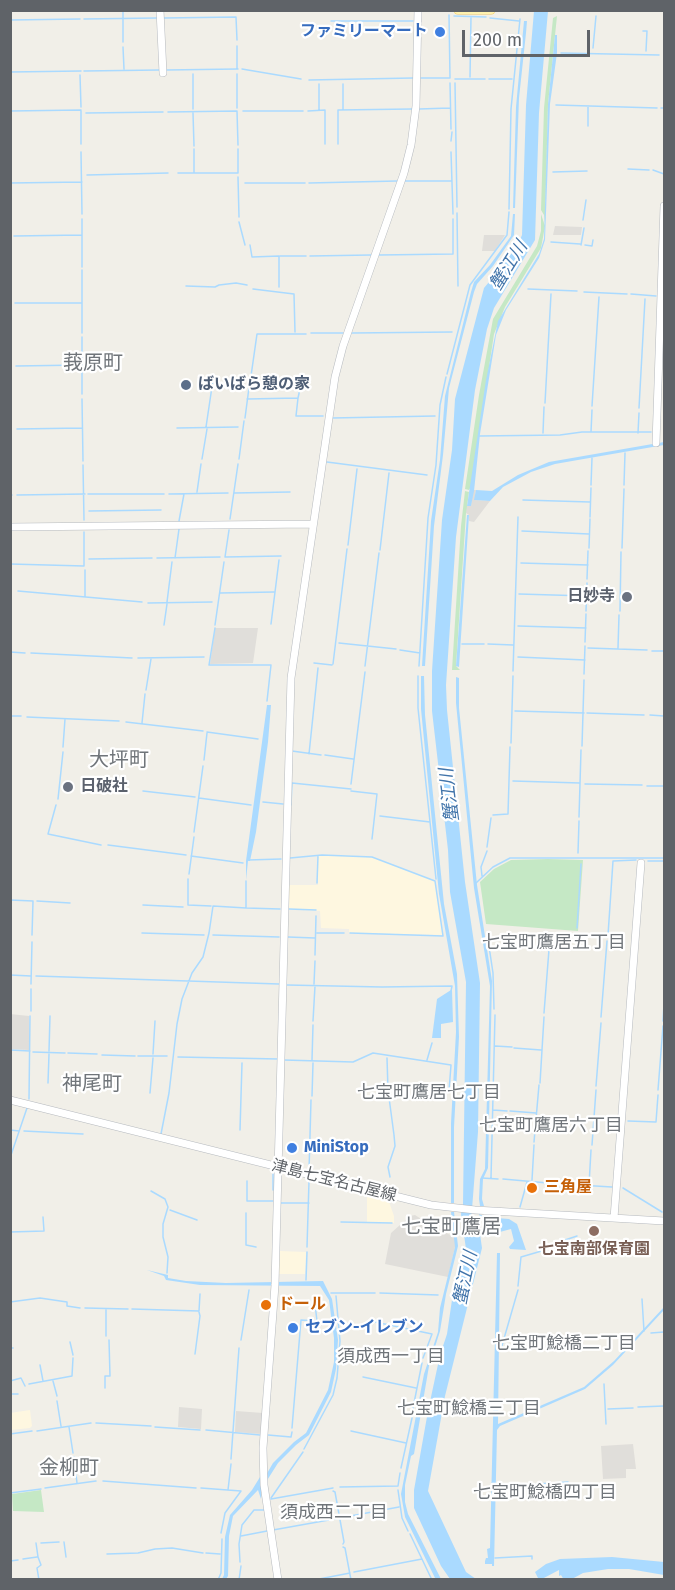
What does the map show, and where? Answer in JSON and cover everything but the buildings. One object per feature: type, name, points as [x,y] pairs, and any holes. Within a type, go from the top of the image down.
[{"type":"main road","points":[[458,10],[491,10]]},
{"type":"street","points":[[160,10],[163,73]]},
{"type":"street","points":[[278,1580],[264,1485],[263,1448],[275,1283],[289,704],[292,670],[337,366],[410,152],[416,106],[418,10]]},
{"type":"street","points":[[656,443],[664,206]]},
{"type":"street","points":[[10,527],[312,524]]},
{"type":"street","points":[[615,1218],[641,862]]},
{"type":"street","name":"津島七宝名古屋線","points":[[10,1100],[404,1199],[458,1209],[664,1221]]},
{"type":"shaded area","points":[[555,226],[582,227],[581,235],[553,235]]},
{"type":"shaded area","points":[[484,235],[505,235],[495,251],[482,251]]},
{"type":"shaded area","points":[[473,490],[476,490],[475,500],[490,501],[474,522],[469,521],[469,515],[466,513],[466,506],[471,506]]},
{"type":"shaded area","points":[[215,628],[258,628],[253,663],[210,664]]},
{"type":"shaded area","points":[[318,855],[375,858],[435,881],[443,935],[349,933],[349,929],[321,928],[320,911],[287,909],[290,885],[318,885]]},
{"type":"shaded area","points":[[10,1014],[29,1016],[29,1050],[11,1049]]},
{"type":"shaded area","points":[[367,1194],[388,1199],[394,1223],[367,1223]]},
{"type":"shaded area","points":[[415,1215],[455,1237],[448,1277],[385,1264],[391,1233],[410,1216]]},
{"type":"shaded area","points":[[278,1252],[306,1252],[305,1274],[278,1274]]},
{"type":"shaded area","points":[[179,1407],[202,1409],[201,1429],[178,1427]]},
{"type":"shaded area","points":[[30,1410],[32,1426],[11,1430],[10,1413]]},
{"type":"shaded area","points":[[236,1411],[263,1413],[261,1434],[235,1432]]},
{"type":"shaded area","points":[[633,1444],[636,1469],[626,1469],[626,1478],[603,1479],[601,1446]]},
{"type":"green space","points":[[557,16],[548,104],[545,223],[541,210],[544,108],[553,18]]},
{"type":"green space","points":[[541,214],[545,226],[541,248],[505,307],[494,334],[471,487],[469,490],[465,489],[493,319],[537,246],[541,231]]},
{"type":"green space","points":[[465,491],[469,492],[456,666],[460,670],[452,670],[461,526]]},
{"type":"green space","points":[[511,860],[583,860],[578,931],[486,924],[480,882],[494,869]]},
{"type":"green space","points":[[41,1490],[44,1512],[13,1511],[12,1494]]},
{"type":"water","name":"蟹江川","points":[[534,11],[548,11],[539,113],[535,240],[494,308],[487,329],[475,390],[456,537],[446,685],[465,882],[480,983],[478,1132],[471,1222],[480,1234],[482,1248],[445,1396],[428,1491],[466,1572],[476,1579],[450,1579],[441,1566],[414,1508],[414,1490],[428,1411],[447,1334],[453,1293],[466,1249],[461,1214],[466,982],[450,892],[448,850],[432,711],[432,671],[442,520],[452,450],[455,399],[484,288],[503,265],[522,235],[526,105]]},
{"type":"water","points":[[524,21],[527,21],[519,98],[515,208],[513,208],[516,107]]},
{"type":"water","points":[[555,35],[557,35],[557,53],[550,104],[545,240],[539,258],[506,310],[496,335],[480,434],[474,491],[471,506],[467,506],[486,380],[498,321],[539,254],[544,239],[548,104]]},
{"type":"water","points":[[513,214],[515,214],[514,235],[493,266],[477,284],[474,292],[449,388],[434,526],[425,666],[422,666],[431,521],[440,460],[445,396],[474,282],[490,265],[511,236]]},
{"type":"water","points":[[664,442],[664,445],[555,464],[531,472],[503,487],[490,501],[474,500],[476,490],[492,491],[518,475],[549,462]]},
{"type":"water","points":[[467,515],[469,515],[459,667],[456,666]]},
{"type":"water","points":[[421,676],[424,676],[425,715],[444,904],[457,974],[459,1037],[454,1127],[454,1203],[451,1203],[451,1123],[456,1032],[455,986],[439,894],[421,709]]},
{"type":"water","points":[[456,677],[459,678],[459,708],[477,885],[492,981],[488,1168],[483,1179],[484,1206],[480,1206],[479,1199],[480,1179],[485,1169],[490,986],[474,888],[456,703]]},
{"type":"water","points":[[267,705],[271,705],[268,742],[256,832],[250,861],[248,861],[246,880],[246,861]]},
{"type":"water","points":[[451,990],[453,1022],[441,1024],[441,1038],[432,1038],[437,999]]},
{"type":"water","points":[[451,1212],[454,1212],[458,1246],[440,1331],[429,1366],[414,1454],[411,1456],[405,1485],[408,1514],[441,1579],[436,1580],[405,1517],[401,1494],[424,1374],[438,1332],[440,1308],[455,1247]]},
{"type":"water","points":[[479,1214],[485,1217],[509,1219],[517,1224],[526,1250],[510,1249],[514,1241],[511,1229],[496,1233],[480,1218]]},
{"type":"water","points":[[497,1253],[500,1253],[498,1424],[584,1387],[614,1361],[664,1307],[664,1310],[613,1365],[585,1389],[500,1426],[497,1430],[494,1566],[492,1566],[492,1564],[485,1564],[485,1561],[488,1558],[487,1549],[490,1548]]},
{"type":"water","points":[[147,1270],[168,1275],[168,1278],[186,1281],[226,1283],[323,1281],[332,1299],[338,1340],[336,1369],[331,1392],[309,1435],[278,1463],[262,1485],[261,1499],[258,1490],[233,1516],[226,1579],[222,1579],[225,1537],[230,1515],[260,1477],[266,1475],[273,1463],[306,1433],[328,1390],[334,1362],[334,1338],[329,1300],[320,1286],[200,1285],[166,1280],[164,1276]]},
{"type":"water","points":[[612,1557],[664,1562],[664,1575],[629,1569],[608,1569],[583,1573],[572,1579],[564,1580],[561,1575],[559,1576],[559,1570],[539,1580],[535,1572],[546,1564],[560,1559]]},
{"type":"waterway","points":[[123,10],[123,42]]},
{"type":"waterway","points":[[421,78],[450,78],[449,15]]},
{"type":"waterway","points":[[454,16],[486,17]]},
{"type":"waterway","points":[[593,48],[596,16]]},
{"type":"waterway","points":[[164,18],[236,17],[237,40]]},
{"type":"waterway","points":[[470,77],[471,17]]},
{"type":"waterway","points":[[84,19],[157,18]]},
{"type":"waterway","points":[[490,18],[519,21]]},
{"type":"waterway","points":[[10,20],[80,19]]},
{"type":"waterway","points":[[509,209],[511,109],[520,19]]},
{"type":"waterway","points":[[331,21],[413,21]]},
{"type":"waterway","points":[[643,31],[647,31],[646,51]]},
{"type":"waterway","points":[[237,46],[237,69]]},
{"type":"waterway","points":[[123,47],[124,69]]},
{"type":"waterway","points":[[561,53],[659,55]]},
{"type":"waterway","points":[[166,70],[238,69]]},
{"type":"waterway","points":[[242,69],[301,79]]},
{"type":"waterway","points":[[84,71],[159,70]]},
{"type":"waterway","points":[[10,72],[81,71]]},
{"type":"waterway","points":[[193,74],[193,109]]},
{"type":"waterway","points":[[237,74],[237,108]]},
{"type":"waterway","points":[[80,75],[81,107]]},
{"type":"waterway","points":[[309,80],[413,78]]},
{"type":"waterway","points":[[455,79],[485,79]]},
{"type":"waterway","points":[[489,79],[512,79]]},
{"type":"waterway","points":[[450,83],[451,129]]},
{"type":"waterway","points":[[455,83],[457,207]]},
{"type":"waterway","points":[[319,84],[319,110]]},
{"type":"waterway","points":[[343,84],[343,110]]},
{"type":"waterway","points":[[556,105],[657,108]]},
{"type":"waterway","points":[[588,107],[588,126]]},
{"type":"waterway","points":[[419,109],[450,108]]},
{"type":"waterway","points":[[338,144],[338,110],[412,109]]},
{"type":"waterway","points":[[10,111],[81,110]]},
{"type":"waterway","points":[[308,111],[325,110],[325,144]]},
{"type":"waterway","points":[[81,111],[81,144]]},
{"type":"waterway","points":[[168,112],[237,111],[238,145]]},
{"type":"waterway","points":[[243,111],[303,111]]},
{"type":"waterway","points":[[86,113],[163,112]]},
{"type":"waterway","points":[[193,113],[194,146]]},
{"type":"waterway","points":[[451,141],[452,132]]},
{"type":"waterway","points":[[194,149],[194,173]]},
{"type":"waterway","points":[[178,173],[238,173],[238,149]]},
{"type":"waterway","points":[[81,152],[82,214]]},
{"type":"waterway","points":[[451,152],[453,214]]},
{"type":"waterway","points":[[628,169],[649,170]]},
{"type":"waterway","points":[[653,170],[664,174]]},
{"type":"waterway","points":[[553,172],[587,171]]},
{"type":"waterway","points":[[87,175],[168,173]]},
{"type":"waterway","points":[[238,177],[239,217]]},
{"type":"waterway","points":[[309,183],[397,181]]},
{"type":"waterway","points":[[405,181],[451,181]]},
{"type":"waterway","points":[[10,183],[82,182]]},
{"type":"waterway","points":[[245,183],[305,183]]},
{"type":"waterway","points":[[583,220],[586,200]]},
{"type":"waterway","name":"蟹江川","points":[[447,374],[470,285],[507,235],[509,212]]},
{"type":"waterway","points":[[457,213],[458,286]]},
{"type":"waterway","points":[[82,219],[82,267]]},
{"type":"waterway","points":[[379,255],[453,254],[453,219]]},
{"type":"waterway","points":[[239,222],[245,245]]},
{"type":"waterway","points":[[581,245],[584,228]]},
{"type":"waterway","points":[[14,236],[82,235]]},
{"type":"waterway","points":[[585,245],[592,246],[593,240]]},
{"type":"waterway","points":[[551,242],[580,244]]},
{"type":"waterway","points":[[250,245],[252,257],[279,256],[279,287]]},
{"type":"waterway","points":[[310,256],[371,255]]},
{"type":"waterway","points":[[280,256],[306,256]]},
{"type":"waterway","points":[[82,270],[82,333]]},
{"type":"waterway","points":[[186,286],[215,287],[236,283],[247,285]]},
{"type":"waterway","points":[[253,289],[294,294],[295,332]]},
{"type":"waterway","points":[[528,289],[577,291]]},
{"type":"waterway","points":[[584,292],[627,294]]},
{"type":"waterway","points":[[545,403],[551,294]]},
{"type":"waterway","points":[[631,294],[656,296]]},
{"type":"waterway","points":[[592,406],[599,297]]},
{"type":"waterway","points":[[639,408],[645,299]]},
{"type":"waterway","points":[[15,303],[82,303]]},
{"type":"waterway","points":[[352,333],[452,332]]},
{"type":"waterway","points":[[311,333],[343,333]]},
{"type":"waterway","points":[[251,376],[257,334],[306,334]]},
{"type":"waterway","points":[[82,337],[82,362]]},
{"type":"waterway","points":[[16,366],[82,365]]},
{"type":"waterway","points":[[82,366],[82,394]]},
{"type":"waterway","points":[[419,666],[428,518],[436,465],[440,405],[446,377]]},
{"type":"waterway","points":[[206,427],[213,380]]},
{"type":"waterway","points":[[245,418],[250,380]]},
{"type":"waterway","points":[[298,398],[302,380]]},
{"type":"waterway","points":[[247,399],[298,398],[296,416],[323,416]]},
{"type":"waterway","points":[[82,399],[83,461]]},
{"type":"waterway","points":[[543,433],[544,407]]},
{"type":"waterway","points":[[591,432],[592,410]]},
{"type":"waterway","points":[[638,433],[639,413]]},
{"type":"waterway","points":[[332,418],[435,416]]},
{"type":"waterway","points":[[239,459],[244,421]]},
{"type":"waterway","points":[[177,428],[238,427]]},
{"type":"waterway","points":[[17,429],[82,428]]},
{"type":"waterway","points":[[202,459],[207,429]]},
{"type":"waterway","points":[[479,436],[651,432]]},
{"type":"waterway","points":[[624,485],[625,453]]},
{"type":"waterway","points":[[591,485],[592,458]]},
{"type":"waterway","points":[[327,462],[427,475]]},
{"type":"waterway","points":[[197,492],[201,464]]},
{"type":"waterway","points":[[230,519],[238,464]]},
{"type":"waterway","points":[[83,465],[84,520]]},
{"type":"waterway","points":[[348,545],[357,469]]},
{"type":"waterway","points":[[380,550],[389,473]]},
{"type":"waterway","points":[[590,517],[591,488]]},
{"type":"waterway","points":[[622,548],[624,489]]},
{"type":"waterway","points":[[234,493],[290,492]]},
{"type":"waterway","points":[[169,494],[228,493]]},
{"type":"waterway","points":[[17,495],[85,494]]},
{"type":"waterway","points":[[88,494],[164,494]]},
{"type":"waterway","points":[[179,521],[184,494]]},
{"type":"waterway","points":[[523,500],[590,502]]},
{"type":"waterway","points":[[89,511],[161,510]]},
{"type":"waterway","points":[[513,671],[518,517]]},
{"type":"waterway","points":[[589,548],[590,519]]},
{"type":"waterway","points":[[175,558],[179,529]]},
{"type":"waterway","points":[[229,530],[225,557],[281,556]]},
{"type":"waterway","points":[[522,531],[589,534]]},
{"type":"waterway","points":[[10,564],[84,566],[84,532]]},
{"type":"waterway","points":[[333,664],[347,549]]},
{"type":"waterway","points":[[587,579],[588,551]]},
{"type":"waterway","points":[[620,611],[621,552]]},
{"type":"waterway","points":[[365,666],[379,553]]},
{"type":"waterway","points":[[157,558],[220,557]]},
{"type":"waterway","points":[[89,559],[152,558]]},
{"type":"waterway","points":[[271,624],[279,560]]},
{"type":"waterway","points":[[167,602],[172,562]]},
{"type":"waterway","points":[[215,625],[224,562]]},
{"type":"waterway","points":[[521,563],[588,565]]},
{"type":"waterway","points":[[85,570],[85,596]]},
{"type":"waterway","points":[[586,611],[587,583]]},
{"type":"waterway","points":[[18,591],[142,602]]},
{"type":"waterway","points":[[220,593],[274,592]]},
{"type":"waterway","points":[[519,594],[587,596]]},
{"type":"waterway","points":[[148,603],[212,602]]},
{"type":"waterway","points":[[164,625],[167,604]]},
{"type":"waterway","points":[[585,642],[586,614]]},
{"type":"waterway","points":[[618,648],[619,615]]},
{"type":"waterway","points":[[518,626],[586,628]]},
{"type":"waterway","points":[[215,628],[209,665],[271,665],[267,701]]},
{"type":"waterway","points":[[339,643],[396,649]]},
{"type":"waterway","points":[[462,644],[484,644]]},
{"type":"waterway","points":[[488,644],[513,645]]},
{"type":"waterway","points":[[584,674],[585,646]]},
{"type":"waterway","points":[[588,648],[647,650]]},
{"type":"waterway","points":[[400,650],[420,653]]},
{"type":"waterway","points":[[652,651],[664,651]]},
{"type":"waterway","points":[[10,652],[25,653]]},
{"type":"waterway","points":[[31,653],[132,658]]},
{"type":"waterway","points":[[138,658],[204,657]]},
{"type":"waterway","points":[[518,657],[585,660]]},
{"type":"waterway","points":[[146,690],[151,659]]},
{"type":"waterway","points":[[314,663],[332,665]]},
{"type":"waterway","points":[[309,754],[318,668]]},
{"type":"waterway","points":[[351,784],[365,672]]},
{"type":"waterway","points":[[418,676],[418,708],[436,879]]},
{"type":"waterway","points":[[511,743],[513,676]]},
{"type":"waterway","points":[[582,746],[584,680]]},
{"type":"waterway","points":[[142,723],[145,694]]},
{"type":"waterway","points":[[515,711],[584,713]]},
{"type":"waterway","points":[[587,713],[644,715]]},
{"type":"waterway","points":[[650,715],[664,716]]},
{"type":"waterway","points":[[10,716],[21,716]]},
{"type":"waterway","points":[[27,717],[119,721]]},
{"type":"waterway","points":[[63,747],[65,719]]},
{"type":"waterway","points":[[126,722],[203,731]]},
{"type":"waterway","points":[[207,732],[258,739]]},
{"type":"waterway","points":[[204,760],[207,733]]},
{"type":"waterway","points":[[493,815],[508,814],[510,747]]},
{"type":"waterway","points":[[579,817],[581,750]]},
{"type":"waterway","points":[[292,751],[321,755]]},
{"type":"waterway","points":[[58,799],[63,752]]},
{"type":"waterway","points":[[325,755],[353,759]]},
{"type":"waterway","points":[[194,832],[203,766]]},
{"type":"waterway","points":[[513,781],[580,783]]},
{"type":"waterway","points":[[291,805],[292,783],[351,789]]},
{"type":"waterway","points":[[585,784],[642,785]]},
{"type":"waterway","points":[[647,786],[664,786]]},
{"type":"waterway","points":[[143,791],[195,797]]},
{"type":"waterway","points":[[351,791],[377,794],[372,839]]},
{"type":"waterway","points":[[199,798],[251,805]]},
{"type":"waterway","points":[[263,802],[283,804]]},
{"type":"waterway","points":[[56,805],[48,834],[101,845]]},
{"type":"waterway","points":[[380,816],[430,822]]},
{"type":"waterway","points":[[487,847],[491,818]]},
{"type":"waterway","points":[[578,853],[579,821]]},
{"type":"waterway","points":[[189,874],[194,837]]},
{"type":"waterway","points":[[108,845],[186,855]]},
{"type":"waterway","points":[[482,876],[481,867],[487,851]]},
{"type":"waterway","points":[[290,858],[322,855],[372,857],[435,881],[443,936],[350,933]]},
{"type":"waterway","points":[[191,856],[243,863]]},
{"type":"waterway","points":[[317,883],[318,856]]},
{"type":"waterway","points":[[476,883],[493,867],[510,858],[664,858]]},
{"type":"waterway","points":[[248,860],[281,859]]},
{"type":"waterway","points":[[608,935],[613,861],[636,860]]},
{"type":"waterway","points":[[648,861],[664,861]]},
{"type":"waterway","points":[[577,928],[581,864]]},
{"type":"waterway","points":[[188,879],[188,905],[211,906]]},
{"type":"waterway","points":[[161,1134],[182,999],[192,973],[203,957],[213,906],[246,908],[246,881]]},
{"type":"waterway","points":[[10,900],[33,901],[32,935]]},
{"type":"waterway","points":[[37,901],[70,903]]},
{"type":"waterway","points":[[143,905],[183,907]]},
{"type":"waterway","points":[[246,908],[280,909]]},
{"type":"waterway","points":[[289,909],[316,910]]},
{"type":"waterway","points":[[315,955],[316,916]]},
{"type":"waterway","points":[[142,933],[204,935]]},
{"type":"waterway","points":[[317,933],[344,933]]},
{"type":"waterway","points":[[487,933],[493,973],[494,1009]]},
{"type":"waterway","points":[[213,935],[279,937]]},
{"type":"waterway","points":[[288,937],[315,938]]},
{"type":"waterway","points":[[544,1013],[550,937]]},
{"type":"waterway","points":[[601,1017],[607,941]]},
{"type":"waterway","points":[[31,984],[32,942]]},
{"type":"waterway","points":[[314,984],[315,961]]},
{"type":"waterway","points":[[10,975],[31,976]]},
{"type":"waterway","points":[[36,976],[279,984]]},
{"type":"waterway","points":[[287,985],[452,986],[451,991]]},
{"type":"waterway","points":[[313,1021],[315,986]]},
{"type":"waterway","points":[[31,989],[31,1011]]},
{"type":"waterway","points":[[663,1021],[664,1004]]},
{"type":"waterway","points":[[491,1178],[495,1015]]},
{"type":"waterway","points":[[29,1099],[30,1016]]},
{"type":"waterway","points":[[49,1051],[50,1016]]},
{"type":"waterway","points":[[540,1083],[544,1017]]},
{"type":"waterway","points":[[153,1054],[155,1021]]},
{"type":"waterway","points":[[596,1086],[601,1023]]},
{"type":"waterway","points":[[312,1060],[313,1025]]},
{"type":"waterway","points":[[658,1090],[663,1026]]},
{"type":"waterway","points":[[427,1060],[432,1043]]},
{"type":"waterway","points":[[495,1046],[512,1047]]},
{"type":"waterway","points":[[514,1048],[541,1050]]},
{"type":"waterway","points":[[10,1050],[30,1051]]},
{"type":"waterway","points":[[33,1052],[65,1053]]},
{"type":"waterway","points":[[68,1053],[97,1054]]},
{"type":"waterway","points":[[284,1060],[353,1062],[373,1053],[451,1065],[449,1091]]},
{"type":"waterway","points":[[48,1083],[49,1054]]},
{"type":"waterway","points":[[102,1055],[135,1056]]},
{"type":"waterway","points":[[138,1056],[167,1056]]},
{"type":"waterway","points":[[178,1057],[279,1059]]},
{"type":"waterway","points":[[150,1093],[153,1058]]},
{"type":"waterway","points":[[387,1058],[388,1090],[395,1146],[388,1167],[390,1177]]},
{"type":"waterway","points":[[240,1130],[242,1063]]},
{"type":"waterway","points":[[312,1096],[313,1063]]},
{"type":"waterway","points":[[534,1142],[539,1085]]},
{"type":"waterway","points":[[592,1145],[596,1090]]},
{"type":"waterway","points":[[628,1121],[656,1122],[658,1095]]},
{"type":"waterway","points":[[309,1171],[311,1100]]},
{"type":"waterway","points":[[10,1158],[27,1108]]},
{"type":"waterway","points":[[493,1110],[507,1111]]},
{"type":"waterway","points":[[510,1111],[536,1113]]},
{"type":"waterway","points":[[594,1118],[617,1120]]},
{"type":"waterway","points":[[10,1130],[19,1131]]},
{"type":"waterway","points":[[24,1131],[83,1134]]},
{"type":"waterway","points":[[532,1180],[534,1145]]},
{"type":"waterway","points":[[589,1185],[591,1150]]},
{"type":"waterway","points":[[273,1174],[273,1190]]},
{"type":"waterway","points":[[482,1178],[498,1179]]},
{"type":"waterway","points":[[503,1179],[559,1184]]},
{"type":"waterway","points":[[247,1181],[247,1201],[273,1201]]},
{"type":"waterway","points":[[307,1247],[309,1181]]},
{"type":"waterway","points":[[520,1207],[527,1182]]},
{"type":"waterway","points":[[562,1184],[612,1187]]},
{"type":"waterway","points":[[623,1188],[662,1212]]},
{"type":"waterway","points":[[151,1191],[165,1199],[168,1207],[163,1224],[163,1237],[168,1257],[167,1273]]},
{"type":"waterway","points":[[281,1203],[309,1203]]},
{"type":"waterway","points":[[170,1210],[197,1220]]},
{"type":"waterway","points":[[246,1213],[246,1245],[256,1247]]},
{"type":"waterway","points":[[10,1232],[44,1231],[43,1217]]},
{"type":"waterway","points":[[341,1222],[392,1223]]},
{"type":"waterway","points":[[565,1240],[577,1236]]},
{"type":"waterway","points":[[555,1244],[562,1242]]},
{"type":"waterway","points":[[518,1286],[521,1257],[545,1250]]},
{"type":"waterway","points":[[306,1280],[307,1252]]},
{"type":"waterway","points":[[241,1340],[249,1290]]},
{"type":"waterway","points":[[501,1349],[518,1290]]},
{"type":"waterway","points":[[331,1293],[375,1293]]},
{"type":"waterway","points":[[380,1293],[438,1295]]},
{"type":"waterway","points":[[132,1309],[199,1311],[200,1294]]},
{"type":"waterway","points":[[292,1428],[301,1320],[317,1321],[314,1296]]},
{"type":"waterway","points":[[304,1449],[333,1395],[337,1378],[340,1341],[336,1296]]},
{"type":"waterway","points":[[10,1302],[40,1298],[67,1302],[67,1306],[80,1308]]},
{"type":"waterway","points":[[642,1299],[644,1331]]},
{"type":"waterway","points":[[85,1308],[128,1309]]},
{"type":"waterway","points":[[106,1310],[106,1336]]},
{"type":"waterway","points":[[195,1354],[199,1312]]},
{"type":"waterway","points":[[375,1322],[432,1334],[423,1358]]},
{"type":"waterway","points":[[651,1333],[664,1332]]},
{"type":"waterway","points":[[105,1388],[105,1376],[110,1376],[109,1340]]},
{"type":"waterway","points":[[70,1342],[73,1355]]},
{"type":"waterway","points":[[231,1459],[239,1348]]},
{"type":"waterway","points":[[29,1384],[72,1376],[73,1358]]},
{"type":"waterway","points":[[412,1413],[422,1363]]},
{"type":"waterway","points":[[40,1365],[43,1381]]},
{"type":"waterway","points":[[363,1377],[416,1388]]},
{"type":"waterway","points":[[10,1381],[21,1378],[25,1386]]},
{"type":"waterway","points":[[53,1381],[57,1396]]},
{"type":"waterway","points":[[604,1384],[606,1424]]},
{"type":"waterway","points":[[10,1394],[18,1394]]},
{"type":"waterway","points":[[57,1401],[61,1426]]},
{"type":"waterway","points":[[638,1407],[664,1406]]},
{"type":"waterway","points":[[608,1409],[633,1408]]},
{"type":"waterway","points":[[401,1468],[412,1418]]},
{"type":"waterway","points":[[37,1431],[91,1423]]},
{"type":"waterway","points":[[96,1423],[151,1426]]},
{"type":"waterway","points":[[69,1427],[73,1453]]},
{"type":"waterway","points":[[155,1427],[200,1430]]},
{"type":"waterway","points":[[206,1430],[260,1435]]},
{"type":"waterway","points":[[10,1434],[32,1431]]},
{"type":"waterway","points":[[351,1431],[406,1443]]},
{"type":"waterway","points":[[268,1435],[291,1437],[292,1432]]},
{"type":"waterway","points":[[271,1498],[303,1452]]},
{"type":"waterway","points":[[74,1457],[77,1483]]},
{"type":"waterway","points":[[228,1490],[231,1464]]},
{"type":"waterway","points":[[340,1487],[398,1486],[400,1473]]},
{"type":"waterway","points":[[45,1488],[96,1481]]},
{"type":"waterway","points":[[103,1481],[196,1488]]},
{"type":"waterway","points":[[536,1484],[568,1482]]},
{"type":"waterway","points":[[497,1486],[530,1484]]},
{"type":"waterway","points":[[201,1488],[241,1491],[225,1513],[221,1533]]},
{"type":"waterway","points":[[271,1499],[333,1488]]},
{"type":"waterway","points":[[10,1493],[41,1489]]},
{"type":"waterway","points":[[398,1490],[402,1518],[408,1531]]},
{"type":"waterway","points":[[333,1491],[343,1544]]},
{"type":"waterway","points":[[345,1517],[399,1507]]},
{"type":"waterway","points":[[240,1562],[239,1544],[242,1525],[254,1510],[264,1510]]},
{"type":"waterway","points":[[273,1530],[340,1518]]},
{"type":"waterway","points":[[241,1536],[267,1531]]},
{"type":"waterway","points":[[410,1534],[432,1580]]},
{"type":"waterway","points":[[218,1580],[221,1573],[222,1539]]},
{"type":"waterway","points":[[41,1543],[59,1542]]},
{"type":"waterway","points":[[64,1542],[66,1557]]},
{"type":"waterway","points":[[36,1543],[41,1565],[37,1568],[39,1580]]},
{"type":"waterway","points":[[343,1547],[351,1580]]},
{"type":"waterway","points":[[107,1554],[138,1553],[172,1548],[203,1553]]},
{"type":"waterway","points":[[206,1553],[220,1554]]},
{"type":"waterway","points":[[495,1558],[532,1556],[532,1559]]},
{"type":"waterway","points":[[23,1559],[37,1557]]},
{"type":"waterway","points":[[354,1572],[422,1559]]},
{"type":"waterway","points":[[10,1561],[18,1560]]},
{"type":"waterway","points":[[239,1580],[241,1566]]},
{"type":"waterway","points":[[314,1580],[350,1573]]},
{"type":"place","name":"ファミリーマート","points":[[440,32]]},
{"type":"place","name":"ばいばら憩の家","points":[[186,385]]},
{"type":"place","name":"日妙寺","points":[[627,597]]},
{"type":"place","name":"日破社","points":[[68,787]]},
{"type":"place","name":"MiniStop","points":[[292,1148]]},
{"type":"place","name":"三角屋","points":[[532,1188]]},
{"type":"place","name":"七宝南部保育園","points":[[594,1231]]},
{"type":"place","name":"ドール","points":[[266,1305]]},
{"type":"place","name":"セブン-イレブン","points":[[293,1328]]},
{"type":"district","name":"莪原町","points":[[93,363]]},
{"type":"district","name":"大坪町","points":[[119,760]]},
{"type":"district","name":"七宝町鷹居五丁目","points":[[554,943]]},
{"type":"district","name":"神尾町","points":[[92,1084]]},
{"type":"district","name":"七宝町鷹居七丁目","points":[[429,1093]]},
{"type":"district","name":"七宝町鷹居六丁目","points":[[551,1126]]},
{"type":"district","name":"七宝町鷹居","points":[[451,1227]]},
{"type":"district","name":"七宝町鯰橋二丁目","points":[[564,1344]]},
{"type":"district","name":"須成西一丁目","points":[[391,1357]]},
{"type":"district","name":"七宝町鯰橋三丁目","points":[[469,1409]]},
{"type":"district","name":"金柳町","points":[[69,1468]]},
{"type":"district","name":"七宝町鯰橋四丁目","points":[[545,1493]]},
{"type":"district","name":"須成西二丁目","points":[[334,1513]]}]
